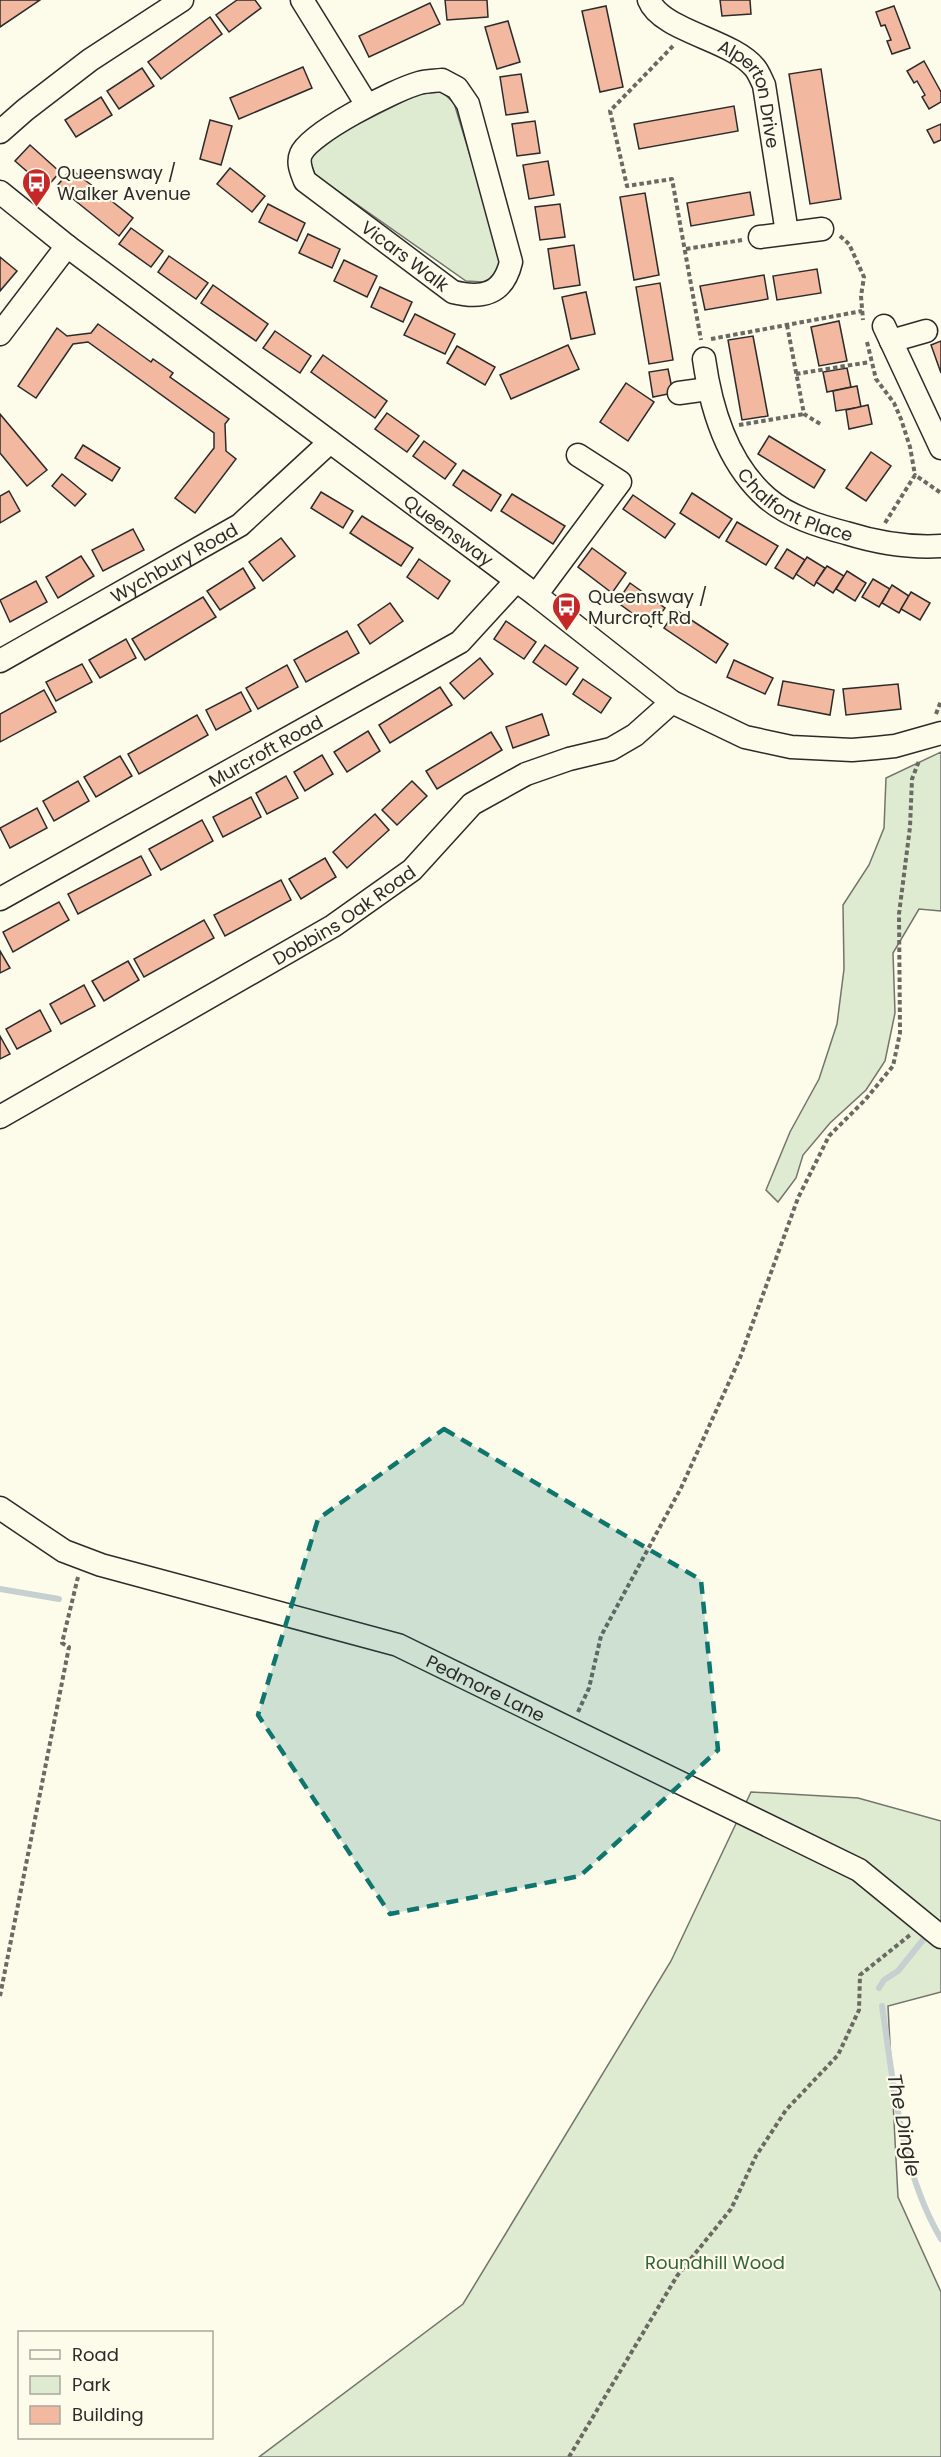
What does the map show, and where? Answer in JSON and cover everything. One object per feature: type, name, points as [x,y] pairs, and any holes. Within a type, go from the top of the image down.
[{"type":"street","points":[[0,132],[90,60],[182,0]]},
{"type":"street","points":[[302,0],[367,105]]},
{"type":"street","name":"Alperton Drive","points":[[649,0],[652,7],[664,18],[739,55],[755,68],[764,85],[787,233]]},
{"type":"street","name":"Vicars Walk","points":[[442,80],[457,88],[468,104],[512,262],[508,278],[493,292],[473,297],[453,292],[305,181],[300,168],[300,155],[309,142],[367,105],[418,83],[442,80]]},
{"type":"street","name":"Queensway","points":[[0,192],[67,246],[536,595],[672,702],[745,737],[791,747],[852,750],[895,746],[934,735]]},
{"type":"street","points":[[760,237],[822,230]]},
{"type":"street","points":[[0,334],[67,246]]},
{"type":"street","points":[[926,331],[887,334],[941,448]]},
{"type":"street","name":"Chalfont Place","points":[[703,350],[708,389],[720,428],[737,460],[766,498],[811,523],[874,542],[916,547],[941,546]]},
{"type":"street","points":[[679,393],[708,389]]},
{"type":"street","name":"Wychbury Road","points":[[0,661],[240,525],[330,442]]},
{"type":"street","points":[[536,595],[620,482],[578,455]]},
{"type":"street","name":"Murcroft Road","points":[[0,899],[460,642],[516,581]]},
{"type":"street","name":"Dobbins Oak Road","points":[[0,1117],[333,926],[412,870],[472,804],[526,774],[611,748],[635,735],[672,702]]},
{"type":"street","name":"Pedmore Lane","points":[[0,1508],[64,1551],[82,1558],[398,1645],[859,1870],[941,1936]]},
{"type":"path","points":[[689,30],[610,111],[627,186],[672,179],[703,350],[786,325],[862,311]]},
{"type":"path","points":[[686,249],[760,237]]},
{"type":"path","points":[[786,325],[804,414]]},
{"type":"path","points":[[796,374],[870,362]]},
{"type":"path","points":[[720,428],[804,414],[822,425]]},
{"type":"path","points":[[874,542],[915,475],[941,492]]},
{"type":"path","points":[[570,1729],[589,1688],[601,1636],[681,1488],[731,1379],[798,1198],[829,1136],[865,1100],[893,1066],[900,1033],[899,914],[910,827],[912,780],[934,735]]},
{"type":"path","points":[[0,1996],[69,1647],[62,1642],[82,1558]]},
{"type":"path","points":[[569,2457],[677,2276],[731,2209],[756,2156],[786,2110],[838,2055],[859,2010],[860,1975],[912,1933],[921,1920]]},
{"type":"highlighted area","points":[[444,1429],[701,1580],[718,1750],[580,1876],[390,1914],[258,1715],[318,1519]]},
{"type":"green space","points":[[428,89],[441,91],[454,103],[502,260],[499,275],[483,282],[466,281],[315,175],[310,160],[322,142]]},
{"type":"green space","points":[[941,752],[941,911],[919,909],[893,953],[895,1013],[885,1061],[866,1090],[830,1123],[803,1155],[796,1178],[778,1202],[766,1190],[790,1132],[819,1079],[837,1024],[844,969],[843,905],[869,865],[884,828],[886,778]]},
{"type":"green space","name":"Roundhill Wood","points":[[751,1792],[858,1798],[941,1821],[941,1992],[888,2006],[898,2197],[941,2292],[941,2457],[259,2457],[463,2304],[671,1961]]},
{"type":"building","points":[[0,0],[40,0],[0,27]]},
{"type":"building","points":[[237,0],[255,0],[261,8],[229,32],[216,15]]},
{"type":"building","points":[[445,0],[487,0],[488,17],[447,20]]},
{"type":"building","points":[[720,0],[750,0],[751,14],[722,16]]},
{"type":"building","points":[[430,3],[440,24],[369,57],[359,36]]},
{"type":"building","points":[[606,6],[623,87],[600,92],[582,11]]},
{"type":"building","points":[[894,6],[910,48],[892,54],[887,41],[891,40],[885,25],[881,26],[876,12]]},
{"type":"building","points":[[210,17],[222,34],[161,79],[148,62]]},
{"type":"building","points":[[508,21],[520,62],[497,69],[485,27]]},
{"type":"building","points":[[924,61],[941,92],[941,102],[929,109],[922,97],[925,95],[917,81],[914,83],[907,71]]},
{"type":"building","points":[[303,67],[312,88],[239,119],[230,98]]},
{"type":"building","points":[[142,68],[154,86],[119,109],[107,91]]},
{"type":"building","points":[[821,69],[841,199],[810,204],[789,74]]},
{"type":"building","points":[[521,74],[528,112],[506,115],[500,77]]},
{"type":"building","points":[[101,97],[112,115],[76,137],[65,120]]},
{"type":"building","points":[[734,106],[738,131],[639,149],[634,124]]},
{"type":"building","points":[[210,120],[232,126],[221,165],[200,159]]},
{"type":"building","points":[[535,121],[540,153],[517,156],[512,124]]},
{"type":"building","points":[[941,124],[941,140],[934,143],[927,130]]},
{"type":"building","points":[[30,145],[60,172],[46,188],[15,161]]},
{"type":"building","points":[[548,161],[554,195],[529,199],[523,165]]},
{"type":"building","points":[[230,168],[265,196],[252,212],[217,184]]},
{"type":"building","points":[[71,169],[133,218],[119,236],[57,186]]},
{"type":"building","points":[[750,192],[754,215],[691,226],[687,203]]},
{"type":"building","points":[[645,193],[659,275],[634,280],[620,197]]},
{"type":"building","points":[[268,204],[305,223],[297,241],[259,222]]},
{"type":"building","points":[[560,204],[565,237],[540,240],[535,207]]},
{"type":"building","points":[[131,228],[163,251],[151,267],[119,244]]},
{"type":"building","points":[[308,234],[340,249],[332,268],[299,253]]},
{"type":"building","points":[[574,245],[580,285],[554,289],[548,249]]},
{"type":"building","points":[[169,256],[208,283],[196,299],[158,272]]},
{"type":"building","points":[[0,257],[17,271],[0,291]]},
{"type":"building","points":[[344,260],[377,276],[367,297],[334,281]]},
{"type":"building","points":[[817,269],[821,293],[777,300],[773,276]]},
{"type":"building","points":[[764,275],[768,299],[705,310],[700,286]]},
{"type":"building","points":[[660,283],[673,360],[649,364],[636,287]]},
{"type":"building","points":[[213,285],[268,324],[256,341],[201,303]]},
{"type":"building","points":[[380,287],[412,302],[403,322],[371,307]]},
{"type":"building","points":[[586,292],[595,334],[571,339],[562,297]]},
{"type":"building","points":[[415,314],[455,334],[445,354],[404,335]]},
{"type":"building","points":[[839,321],[847,361],[819,366],[811,327]]},
{"type":"building","points":[[98,324],[151,362],[153,359],[173,373],[170,377],[229,419],[225,424],[226,451],[236,459],[195,513],[175,498],[214,448],[214,433],[88,342],[73,344],[36,398],[18,386],[57,328],[67,336],[91,333]]},
{"type":"building","points":[[275,331],[311,356],[300,373],[263,348]]},
{"type":"building","points":[[753,336],[768,416],[742,420],[728,340]]},
{"type":"building","points":[[941,341],[941,373],[931,345]]},
{"type":"building","points":[[568,345],[579,369],[511,399],[500,375]]},
{"type":"building","points":[[457,346],[495,367],[485,385],[447,363]]},
{"type":"building","points":[[323,355],[387,401],[375,418],[311,372]]},
{"type":"building","points":[[847,368],[851,387],[827,392],[823,372]]},
{"type":"building","points":[[668,369],[673,393],[653,397],[649,372]]},
{"type":"building","points":[[626,383],[654,402],[628,441],[600,422]]},
{"type":"building","points":[[857,386],[861,407],[836,411],[833,391]]},
{"type":"building","points":[[868,405],[872,424],[849,429],[846,410]]},
{"type":"building","points":[[387,413],[419,436],[407,452],[375,429]]},
{"type":"building","points":[[0,414],[47,470],[27,486],[0,453]]},
{"type":"building","points":[[769,436],[825,470],[814,488],[758,454]]},
{"type":"building","points":[[424,441],[456,464],[445,479],[413,456]]},
{"type":"building","points":[[83,445],[120,468],[112,481],[75,458]]},
{"type":"building","points":[[871,452],[891,466],[866,501],[846,488]]},
{"type":"building","points":[[463,470],[501,495],[491,511],[453,485]]},
{"type":"building","points":[[62,474],[86,494],[75,506],[52,486]]},
{"type":"building","points":[[9,491],[20,511],[0,523],[0,496]]},
{"type":"building","points":[[321,492],[353,511],[343,528],[311,508]]},
{"type":"building","points":[[692,493],[732,519],[719,538],[680,513]]},
{"type":"building","points":[[512,494],[565,526],[553,544],[501,511]]},
{"type":"building","points":[[633,495],[675,524],[665,538],[623,509]]},
{"type":"building","points":[[362,516],[413,548],[401,566],[350,533]]},
{"type":"building","points":[[737,522],[778,546],[766,565],[726,541]]},
{"type":"building","points":[[133,529],[144,550],[103,571],[92,550]]},
{"type":"building","points":[[281,538],[295,556],[263,581],[249,562]]},
{"type":"building","points":[[592,548],[626,573],[612,593],[578,567]]},
{"type":"building","points":[[787,549],[805,560],[793,579],[775,568]]},
{"type":"building","points":[[81,556],[94,576],[58,598],[46,577]]},
{"type":"building","points":[[807,557],[825,568],[814,586],[796,574]]},
{"type":"building","points":[[419,559],[450,581],[438,599],[407,577]]},
{"type":"building","points":[[827,566],[844,576],[833,593],[816,582]]},
{"type":"building","points":[[243,568],[255,588],[220,610],[207,591]]},
{"type":"building","points":[[847,571],[866,583],[855,601],[836,589]]},
{"type":"building","points":[[873,579],[890,589],[879,607],[862,597]]},
{"type":"building","points":[[36,581],[47,602],[10,622],[0,600]]},
{"type":"building","points":[[630,583],[665,608],[651,627],[617,602]]},
{"type":"building","points":[[892,585],[909,596],[899,613],[882,603]]},
{"type":"building","points":[[911,592],[930,603],[920,620],[901,609]]},
{"type":"building","points":[[203,597],[216,617],[145,660],[132,639]]},
{"type":"building","points":[[390,603],[403,621],[370,644],[358,625]]},
{"type":"building","points":[[676,610],[728,644],[716,663],[664,628]]},
{"type":"building","points":[[506,621],[536,642],[524,659],[494,639]]},
{"type":"building","points":[[347,631],[359,653],[306,682],[294,660]]},
{"type":"building","points":[[126,639],[136,658],[100,678],[89,660]]},
{"type":"building","points":[[545,645],[578,668],[566,685],[533,662]]},
{"type":"building","points":[[480,658],[493,674],[464,699],[450,683]]},
{"type":"building","points":[[734,660],[773,678],[765,694],[727,677]]},
{"type":"building","points":[[82,664],[92,682],[56,701],[46,682]]},
{"type":"building","points":[[287,665],[298,687],[258,709],[246,688]]},
{"type":"building","points":[[583,679],[611,698],[601,713],[573,694]]},
{"type":"building","points":[[783,681],[834,690],[830,715],[778,705]]},
{"type":"building","points":[[898,684],[901,709],[846,715],[843,689]]},
{"type":"building","points":[[440,687],[452,705],[390,743],[379,725]]},
{"type":"building","points":[[44,690],[56,712],[0,742],[0,714]]},
{"type":"building","points":[[241,692],[251,711],[216,730],[206,710]]},
{"type":"building","points":[[542,714],[549,735],[513,748],[506,727]]},
{"type":"building","points":[[197,715],[208,735],[139,774],[128,754]]},
{"type":"building","points":[[368,731],[380,751],[347,772],[334,752]]},
{"type":"building","points":[[491,732],[502,750],[437,789],[426,771]]},
{"type":"building","points":[[322,755],[333,774],[305,791],[294,772]]},
{"type":"building","points":[[120,756],[132,776],[96,797],[84,777]]},
{"type":"building","points":[[286,776],[298,798],[267,814],[256,793]]},
{"type":"building","points":[[78,781],[89,801],[54,821],[43,801]]},
{"type":"building","points":[[412,781],[427,796],[397,825],[382,810]]},
{"type":"building","points":[[251,797],[261,817],[223,837],[213,817]]},
{"type":"building","points":[[37,808],[47,828],[10,848],[0,828]]},
{"type":"building","points":[[375,814],[389,830],[347,868],[333,852]]},
{"type":"building","points":[[202,820],[213,841],[161,870],[149,849]]},
{"type":"building","points":[[141,856],[151,875],[78,914],[68,894]]},
{"type":"building","points":[[325,858],[336,877],[301,899],[289,879]]},
{"type":"building","points":[[281,880],[291,900],[225,936],[214,915]]},
{"type":"building","points":[[59,902],[69,920],[13,952],[3,932]]},
{"type":"building","points":[[204,920],[214,938],[144,977],[134,959]]},
{"type":"building","points":[[0,951],[10,968],[0,973]]},
{"type":"building","points":[[128,961],[139,980],[104,1001],[92,981]]},
{"type":"building","points":[[84,985],[95,1006],[61,1024],[50,1004]]},
{"type":"building","points":[[40,1010],[51,1031],[17,1049],[6,1029]]},
{"type":"building","points":[[0,1036],[10,1054],[0,1059]]},
{"type":"waterway","points":[[0,1589],[59,1599]]},
{"type":"waterway","name":"The Dingle","points":[[879,1988],[884,1980],[898,1971],[927,1935]]},
{"type":"waterway","name":"The Dingle","points":[[882,2006],[895,2096],[907,2155],[927,2212],[941,2239]]},
{"type":"place","name":"Queensway / Walker Avenue","points":[[36,208]]},
{"type":"place","name":"Queensway / Murcroft Rd","points":[[567,632]]}]
